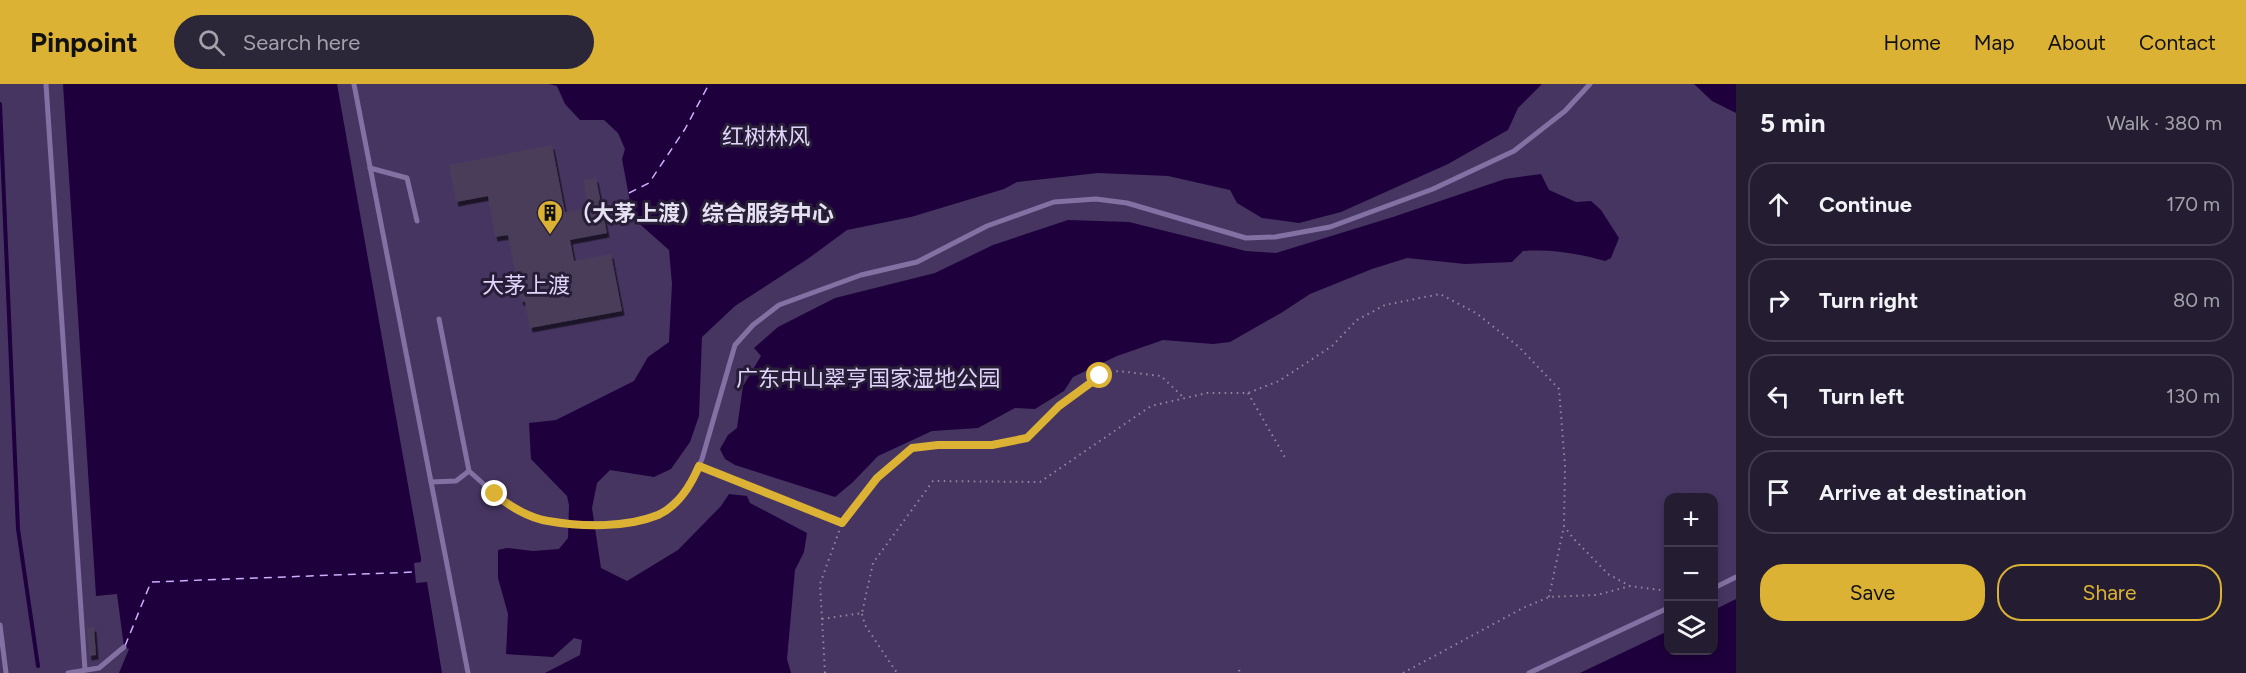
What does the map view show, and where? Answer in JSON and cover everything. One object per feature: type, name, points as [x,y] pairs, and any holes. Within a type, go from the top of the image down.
[{"type":"lane","points":[[46,84],[89,671]]},
{"type":"lane","points":[[354,84],[431,482],[445,571],[468,673]]},
{"type":"lane","points":[[439,320],[469,471],[507,505],[546,521],[626,523],[660,514],[688,490],[699,466],[735,345],[753,325],[779,305],[861,275],[917,262],[987,226],[1054,202],[1096,199],[1127,203],[1246,238],[1275,237],[1330,227],[1433,189],[1514,151],[1565,111],[1590,84]]},
{"type":"lane","points":[[370,168],[407,178],[417,221]]},
{"type":"lane","points":[[431,482],[456,481],[469,471]]},
{"type":"lane","points":[[1718,586],[1736,577]]},
{"type":"lane","points":[[1529,673],[1664,610]]},
{"type":"lane","points":[[0,625],[6,673]]},
{"type":"lane","points":[[68,673],[99,668],[124,647]]},
{"type":"path","points":[[897,673],[865,625],[862,613],[873,563],[933,481],[1040,482],[1151,406],[1207,393],[1248,393],[1279,381],[1332,346],[1357,320],[1385,305],[1440,294],[1476,313],[1519,347],[1559,389],[1565,466],[1564,526],[1549,597]]},
{"type":"path","points":[[825,673],[820,584],[842,523],[877,478],[912,448],[938,445],[992,445],[1027,438],[1059,406],[1100,376],[1118,371],[1161,376],[1184,398]]},
{"type":"path","points":[[1248,393],[1286,459]]},
{"type":"path","points":[[699,466],[842,523]]},
{"type":"path","points":[[1564,526],[1608,574],[1630,586],[1664,590]]},
{"type":"path","points":[[1403,673],[1523,608],[1549,597],[1597,595],[1630,586]]},
{"type":"path","points":[[822,619],[862,613]]},
{"type":"green space","name":"广东中山翠亨国家湿地公园","points":[[0,84],[1736,84],[1736,609],[1718,618],[1718,493],[1664,493],[1664,645],[1608,673],[0,673]]},
{"type":"shaded area","points":[[63,84],[337,84],[421,558],[421,562],[414,563],[416,583],[427,582],[442,673],[119,673],[129,649],[124,647],[117,594],[96,596]]},
{"type":"shaded area","points":[[549,84],[1542,84],[1518,108],[1508,130],[1448,164],[1341,212],[1299,223],[1262,218],[1237,203],[1230,190],[1168,176],[1098,173],[1017,182],[1004,189],[911,217],[847,230],[809,258],[735,306],[702,337],[699,416],[690,442],[671,469],[654,477],[610,470],[597,483],[592,508],[601,568],[627,581],[678,550],[721,506],[729,494],[747,496],[750,503],[807,533],[804,552],[795,570],[787,659],[791,673],[545,673],[580,655],[582,640],[574,638],[553,657],[506,654],[508,614],[498,578],[498,550],[507,548],[533,551],[559,549],[568,538],[567,496],[531,459],[529,423],[556,420],[634,381],[648,357],[669,342],[672,284],[669,250],[633,218],[622,159],[625,149],[618,133],[604,120],[580,120],[565,104],[557,86]]},
{"type":"shaded area","points":[[1694,84],[1736,84],[1736,113],[1712,101]]},
{"type":"shaded area","points":[[1541,174],[1549,190],[1576,202],[1591,201],[1601,210],[1619,238],[1611,258],[1605,261],[1564,252],[1523,251],[1512,262],[1465,264],[1407,258],[1372,269],[1310,294],[1230,342],[1213,344],[1163,340],[1117,356],[1073,377],[1064,391],[1035,409],[1015,408],[978,428],[932,431],[878,456],[835,497],[735,465],[725,459],[720,449],[728,435],[737,428],[743,386],[761,356],[754,348],[778,327],[835,298],[935,273],[993,245],[1068,220],[1129,222],[1246,251],[1276,253],[1505,179]]},
{"type":"shaded area","points":[[1736,599],[1736,673],[1580,673],[1664,633],[1664,655],[1718,655],[1718,608]]},
{"type":"building","name":"（大茅上渡）综合服务中心","points":[[552,145],[565,212],[588,208],[583,180],[596,178],[607,233],[570,240],[574,261],[611,254],[622,311],[530,328],[525,302],[521,301],[508,235],[495,237],[488,196],[456,202],[449,165]]},
{"type":"building","points":[[94,627],[96,655],[89,656],[87,628]]},
{"type":"waterway","points":[[0,104],[18,529],[38,666]]},
{"type":"ferry route","points":[[629,193],[649,183],[685,129],[709,84]]},
{"type":"ferry route","points":[[125,646],[151,582],[415,572]]},
{"type":"place","name":"（大茅上渡）综合服务中心","points":[[550,236]]},
{"type":"route","points":[[495,494],[507,505],[546,521],[582,524],[626,523],[660,514],[688,490],[699,466],[842,523],[877,478],[912,448],[938,445],[992,445],[1027,438],[1059,406],[1100,376]]},
{"type":"park label","name":"红树林风","points":[[766,136]]},
{"type":"park label","name":"大茅上渡","points":[[526,285]]}]
